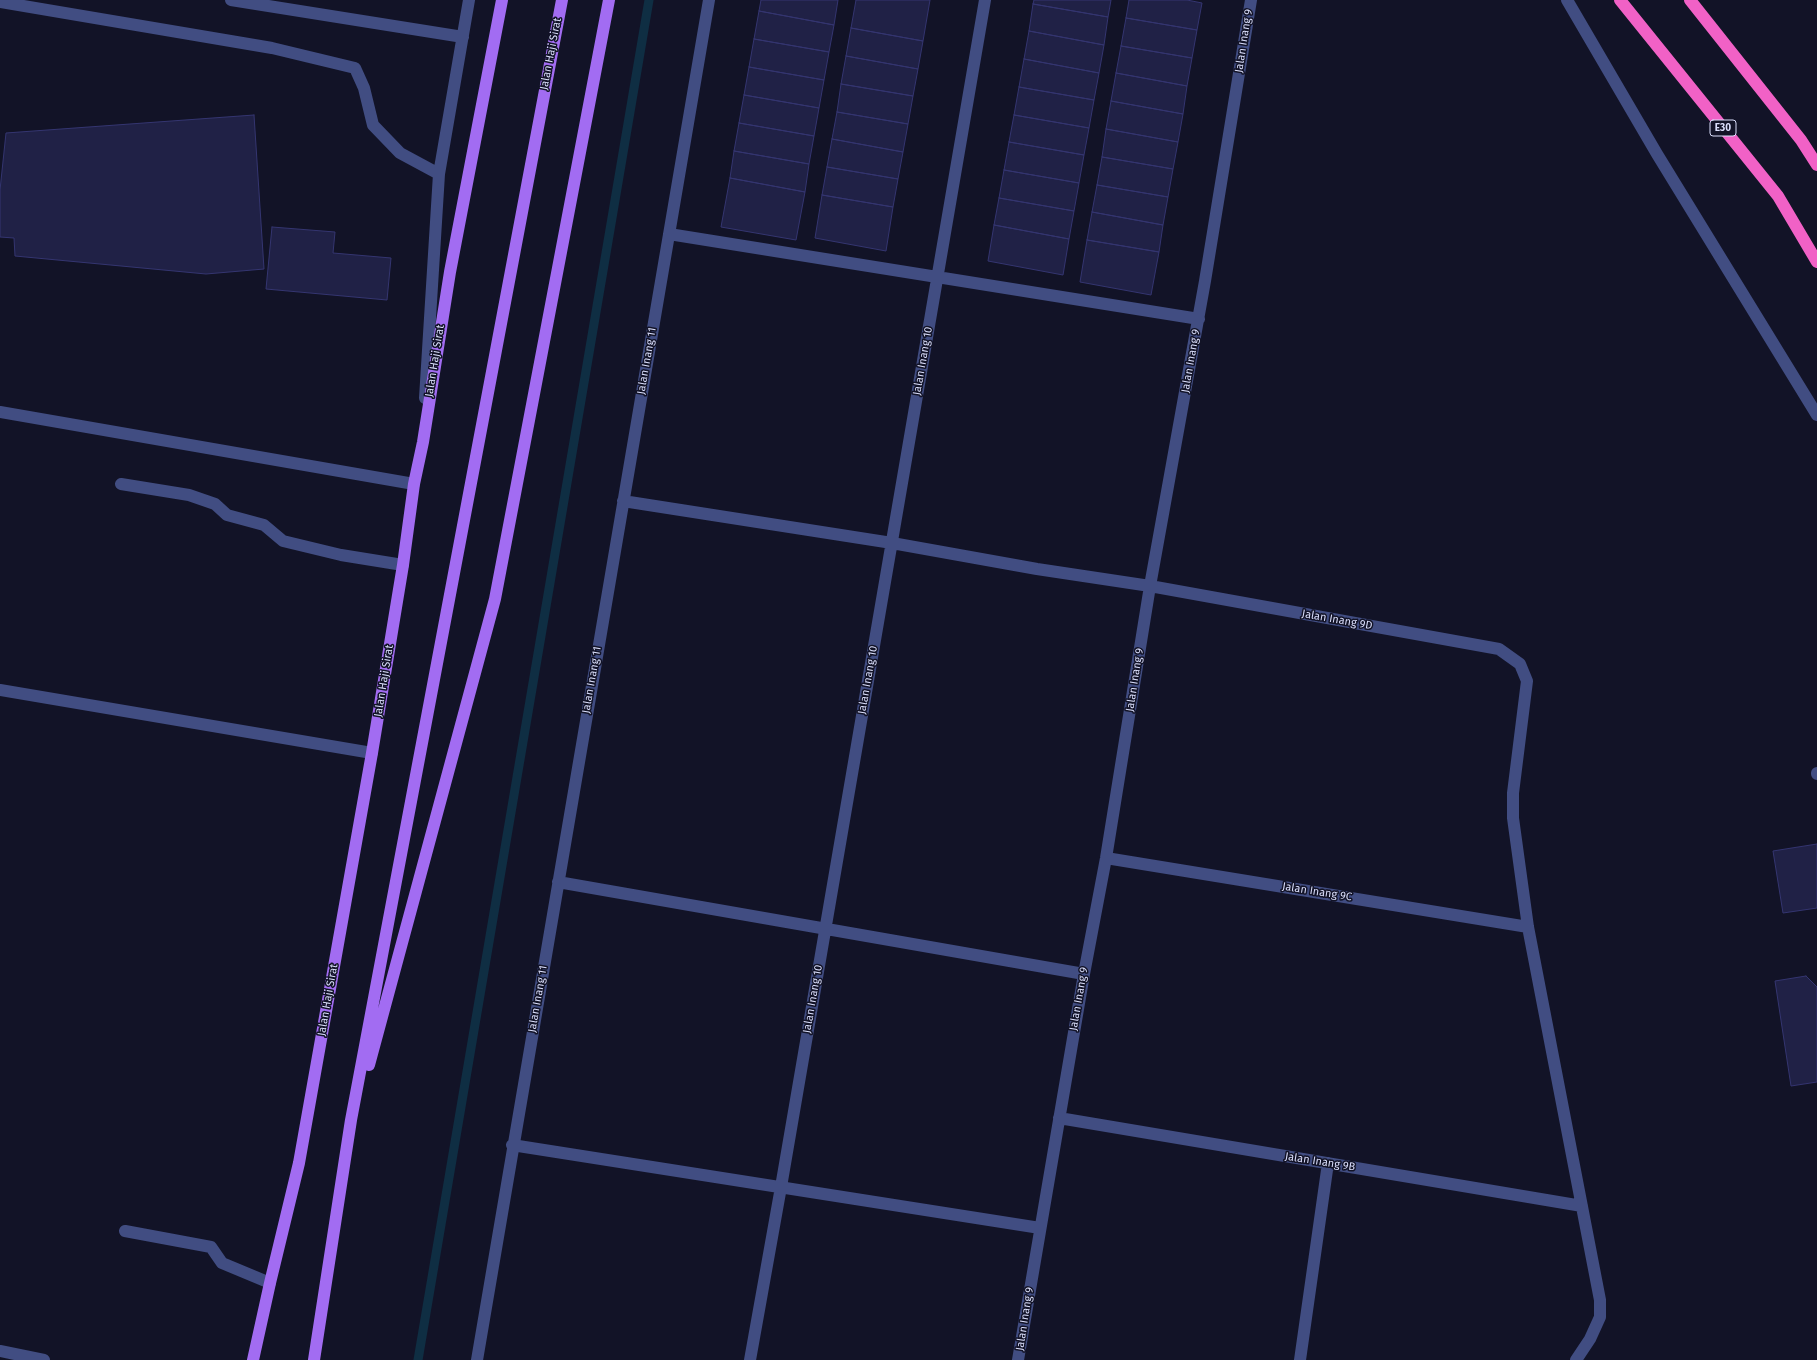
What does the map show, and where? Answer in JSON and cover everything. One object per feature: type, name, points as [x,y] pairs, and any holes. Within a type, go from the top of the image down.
[{"type":"highway","name":"E30","points":[[1620,0],[1778,196],[1817,262]]},
{"type":"highway","points":[[1690,0],[1801,140],[1817,165]]},
{"type":"main road","name":"Jalan Haji Sirat","points":[[253,1360],[299,1163],[372,753],[403,565],[414,484],[423,442],[450,272],[502,0]]},
{"type":"main road","name":"Jalan Haji Sirat","points":[[314,1360],[351,1120],[562,0]]},
{"type":"main road","points":[[351,1120],[367,1070],[495,599],[609,0]]},
{"type":"street","points":[[231,0],[463,37]]},
{"type":"street","points":[[423,442],[439,174],[469,0]]},
{"type":"street","name":"Jalan Inang 11","points":[[477,1360],[512,1145],[709,0]]},
{"type":"street","name":"Jalan Inang 10","points":[[750,1360],[826,929],[985,0]]},
{"type":"street","name":"Jalan Inang 9","points":[[1018,1360],[1084,974],[1106,858],[1150,586],[1199,320],[1251,0]]},
{"type":"street","points":[[1567,0],[1657,154],[1817,414]]},
{"type":"street","points":[[0,2],[272,48],[356,68],[364,88],[373,125],[400,153],[439,174]]},
{"type":"street","points":[[669,234],[1199,320]]},
{"type":"street","points":[[0,412],[414,484]]},
{"type":"street","points":[[121,484],[189,495],[215,504],[228,515],[264,525],[283,541],[341,555],[403,565]]},
{"type":"street","name":"Jalan Inang 9D","points":[[623,501],[892,543],[1150,586],[1499,649],[1520,664],[1527,681],[1512,794],[1513,818],[1528,927]]},
{"type":"street","points":[[0,690],[372,753]]},
{"type":"street","name":"Jalan Inang 9C","points":[[1106,858],[1528,927]]},
{"type":"street","points":[[558,882],[1084,974]]},
{"type":"street","points":[[1528,927],[1600,1300],[1600,1317],[1590,1339],[1576,1360]]},
{"type":"street","name":"Jalan Inang 9B","points":[[1059,1118],[1582,1206]]},
{"type":"street","points":[[512,1145],[1040,1228]]},
{"type":"street","points":[[1300,1360],[1328,1163]]},
{"type":"street","points":[[124,1231],[211,1247],[222,1263],[270,1283]]},
{"type":"street","points":[[0,1351],[44,1360]]},
{"type":"building","points":[[761,0],[838,0],[834,25],[759,11]]},
{"type":"building","points":[[856,0],[930,0],[923,41],[851,28]]},
{"type":"building","points":[[1034,0],[1111,0],[1108,17],[1033,4]]},
{"type":"building","points":[[1129,0],[1187,0],[1202,3],[1197,30],[1126,18]]},
{"type":"building","points":[[1033,4],[1108,17],[1104,45],[1029,31]]},
{"type":"building","points":[[759,11],[834,25],[829,52],[754,39]]},
{"type":"building","points":[[1126,18],[1197,30],[1192,58],[1121,46]]},
{"type":"building","points":[[851,28],[923,41],[918,69],[846,56]]},
{"type":"building","points":[[1029,31],[1104,45],[1099,73],[1024,59]]},
{"type":"building","points":[[754,39],[829,52],[824,80],[749,67]]},
{"type":"building","points":[[1121,46],[1192,58],[1187,86],[1116,73]]},
{"type":"building","points":[[846,56],[918,69],[913,96],[841,84]]},
{"type":"building","points":[[1024,59],[1099,73],[1094,100],[1019,87]]},
{"type":"building","points":[[749,67],[824,80],[819,108],[744,95]]},
{"type":"building","points":[[1116,73],[1187,86],[1183,114],[1111,101]]},
{"type":"building","points":[[841,84],[913,96],[908,124],[837,112]]},
{"type":"building","points":[[1019,87],[1094,100],[1089,128],[1014,115]]},
{"type":"building","points":[[744,95],[819,108],[814,136],[739,123]]},
{"type":"building","points":[[1111,101],[1183,114],[1178,142],[1106,129]]},
{"type":"building","points":[[837,112],[908,124],[903,152],[832,139]]},
{"type":"building","points":[[254,115],[264,269],[206,274],[15,256],[14,238],[0,237],[0,190],[6,133]]},
{"type":"building","points":[[1014,115],[1089,128],[1084,155],[1009,142]]},
{"type":"building","points":[[739,123],[814,136],[809,164],[734,151]]},
{"type":"building","points":[[1106,129],[1178,142],[1173,169],[1102,157]]},
{"type":"building","points":[[832,139],[903,152],[898,179],[827,167]]},
{"type":"building","points":[[1009,142],[1084,155],[1079,183],[1004,170]]},
{"type":"building","points":[[734,151],[809,164],[805,192],[730,178]]},
{"type":"building","points":[[1102,157],[1173,169],[1168,197],[1097,185]]},
{"type":"building","points":[[827,167],[898,179],[893,207],[822,195]]},
{"type":"building","points":[[1004,170],[1079,183],[1074,211],[999,198]]},
{"type":"building","points":[[730,178],[805,192],[796,240],[721,227]]},
{"type":"building","points":[[1097,185],[1168,197],[1163,225],[1092,212]]},
{"type":"building","points":[[822,195],[893,207],[886,251],[815,238]]},
{"type":"building","points":[[999,198],[1074,211],[1069,239],[994,225]]},
{"type":"building","points":[[1092,212],[1163,225],[1159,252],[1087,240]]},
{"type":"building","points":[[994,225],[1069,239],[1063,275],[988,261]]},
{"type":"building","points":[[272,227],[335,232],[333,253],[391,258],[387,300],[266,289]]},
{"type":"building","points":[[1087,240],[1159,252],[1151,295],[1080,282]]},
{"type":"building","points":[[1817,844],[1817,908],[1783,913],[1773,851]]},
{"type":"building","points":[[1806,976],[1817,987],[1817,1082],[1791,1086],[1775,981]]},
{"type":"waterway","points":[[418,1360],[649,0]]}]
